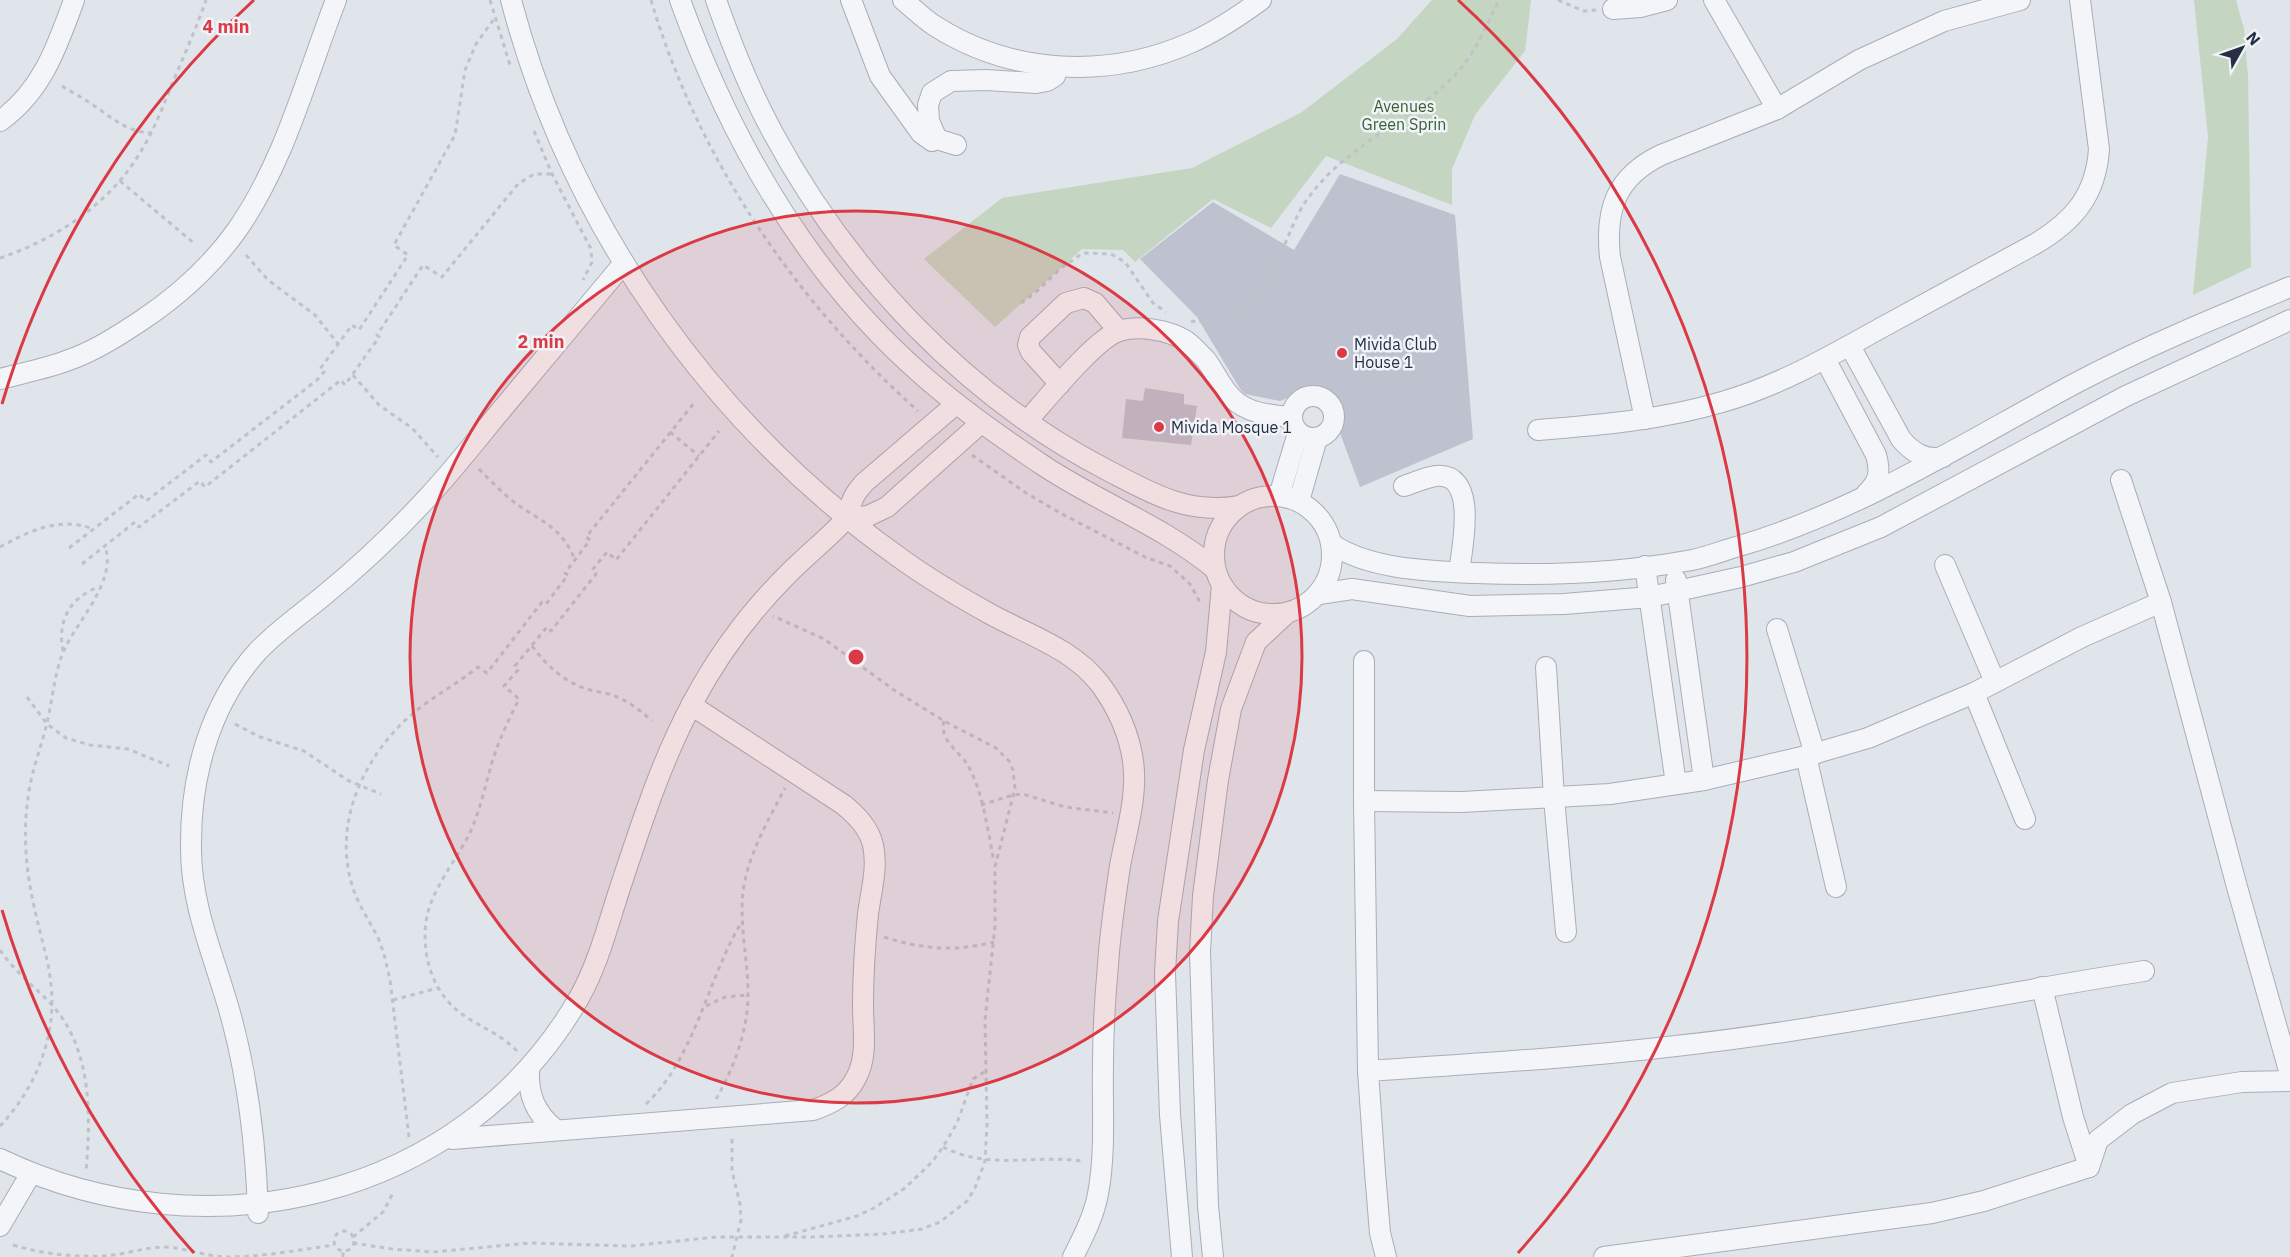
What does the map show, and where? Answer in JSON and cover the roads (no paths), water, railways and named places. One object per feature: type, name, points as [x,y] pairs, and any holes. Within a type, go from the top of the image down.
[{"type":"street","points":[[0,121],[32,92],[48,67],[74,0]]},
{"type":"street","points":[[0,379],[67,361],[116,338],[161,307],[202,272],[237,230],[265,183],[287,133],[336,0]]},
{"type":"street","points":[[511,0],[550,116],[587,196],[654,311],[724,401],[804,482],[847,519],[955,594],[1050,644],[1075,660],[1097,681],[1114,705],[1126,733],[1133,763],[1133,793],[1113,917],[1108,965],[1103,1061],[1102,1161],[1098,1196],[1088,1228],[1072,1257]]},
{"type":"street","points":[[680,0],[715,89],[772,197],[840,291],[920,374],[981,423],[1046,467],[1082,490],[1173,538],[1218,577],[1233,600],[1249,610],[1267,615],[1286,614],[1304,607],[1319,594],[1329,579],[1333,562],[1332,544],[1320,519],[1299,501],[1280,496],[1265,496],[1239,506],[1228,516],[1215,541],[1213,555],[1218,577],[1216,652],[1194,750],[1168,921],[1166,973],[1170,1115],[1182,1257]]},
{"type":"street","points":[[716,0],[749,85],[800,180],[831,226],[872,278],[933,343],[983,387],[1027,421],[1097,465],[1172,500],[1204,509],[1239,506]]},
{"type":"street","points":[[851,0],[880,76],[921,133],[928,140],[937,139],[956,145]]},
{"type":"street","points":[[903,0],[934,25],[977,47],[1005,57],[1058,67],[1088,68],[1159,54],[1191,42],[1261,0]]},
{"type":"street","points":[[1613,9],[1640,8],[1667,0]]},
{"type":"street","points":[[1714,0],[1777,109]]},
{"type":"street","points":[[1645,419],[1610,257],[1608,234],[1612,207],[1620,189],[1631,175],[1647,162],[1777,109],[1859,60],[1894,43],[1944,21],[2020,0]]},
{"type":"street","points":[[1538,430],[1645,419],[1721,403],[1763,387],[1825,359],[2051,234],[2073,217],[2093,182],[2099,148],[2080,0]]},
{"type":"street","points":[[937,139],[929,121],[928,105],[932,93],[951,81],[986,80],[1036,83],[1047,81],[1058,67]]},
{"type":"street","points":[[258,1213],[252,1126],[243,1069],[232,1022],[205,936],[195,894],[191,852],[192,810],[198,767],[211,727],[231,688],[257,653],[287,623],[359,565],[430,495],[624,263]]},
{"type":"street","points":[[1850,345],[1906,445],[1925,457],[1940,458],[2076,383],[2211,319],[2290,287]]},
{"type":"street","points":[[1060,384],[1028,345],[1030,337],[1066,303],[1084,298],[1095,303],[1119,331]]},
{"type":"street","points":[[1319,594],[1352,590],[1470,606],[1564,604],[1650,597],[1741,577],[1794,562],[1881,527],[2126,396],[2290,320]]},
{"type":"street","points":[[1027,421],[1074,368],[1109,337],[1119,331],[1156,330],[1185,340],[1214,370],[1232,398],[1250,411],[1302,429]]},
{"type":"street","points":[[1825,359],[1879,464],[1878,481],[1858,499]]},
{"type":"street","points":[[0,1160],[30,1175],[83,1196],[141,1210],[200,1216],[258,1213],[312,1203],[363,1186],[412,1163],[452,1139],[493,1107],[530,1070],[569,1015],[600,955],[635,843],[691,705],[715,663],[756,609],[787,575],[847,519],[852,500],[864,483],[956,404]]},
{"type":"street","points":[[847,519],[868,516],[887,507],[981,423]]},
{"type":"street","points":[[1280,496],[1302,429]]},
{"type":"street","points":[[1299,501],[1302,429]]},
{"type":"street","points":[[1332,544],[1368,561],[1460,572],[1522,575],[1694,560],[1764,539],[1819,518],[1948,454]]},
{"type":"street","points":[[1404,486],[1437,476],[1450,479],[1461,490],[1465,505],[1460,572]]},
{"type":"street","points":[[2121,480],[2161,602],[2240,898],[2290,1074]]},
{"type":"street","points":[[1674,562],[1704,780]]},
{"type":"street","points":[[1945,565],[1995,682]]},
{"type":"street","points":[[1645,566],[1676,784]]},
{"type":"street","points":[[1364,801],[1462,802],[1554,798],[1644,790],[1704,780],[1810,755],[1868,738],[1974,693],[2082,637],[2161,602]]},
{"type":"street","points":[[1213,1257],[1208,1206],[1200,952],[1203,896],[1218,780],[1231,709],[1256,642],[1286,614]]},
{"type":"street","points":[[1777,629],[1810,755],[1836,887]]},
{"type":"street","points":[[1364,661],[1368,1071],[1380,1233],[1386,1257]]},
{"type":"street","points":[[1546,667],[1554,798],[1566,932]]},
{"type":"street","points":[[1974,693],[2025,819]]},
{"type":"street","points":[[452,1139],[813,1110],[830,1104],[844,1094],[856,1080],[862,1063],[866,932],[875,858],[873,843],[866,828],[856,815],[691,705]]},
{"type":"street","points":[[1368,1071],[1555,1058],[1676,1046],[1808,1027],[2144,972]]},
{"type":"street","points":[[2042,987],[2073,1117],[2089,1167]]},
{"type":"street","points":[[530,1070],[529,1083],[533,1103],[544,1120],[555,1129]]},
{"type":"street","points":[[2089,1167],[2098,1140],[2132,1114],[2172,1093],[2242,1082],[2290,1081]]},
{"type":"street","points":[[1604,1257],[1932,1213],[1984,1201],[2089,1167]]},
{"type":"street","points":[[0,1226],[30,1175]]},
{"type":"place","name":"Mivida Club House 1","points":[[1342,353]]},
{"type":"place","name":"Mivida Mosque 1","points":[[1159,427]]},
{"type":"park label","name":"Avenues Green Sprin","points":[[1404,115]]}]
